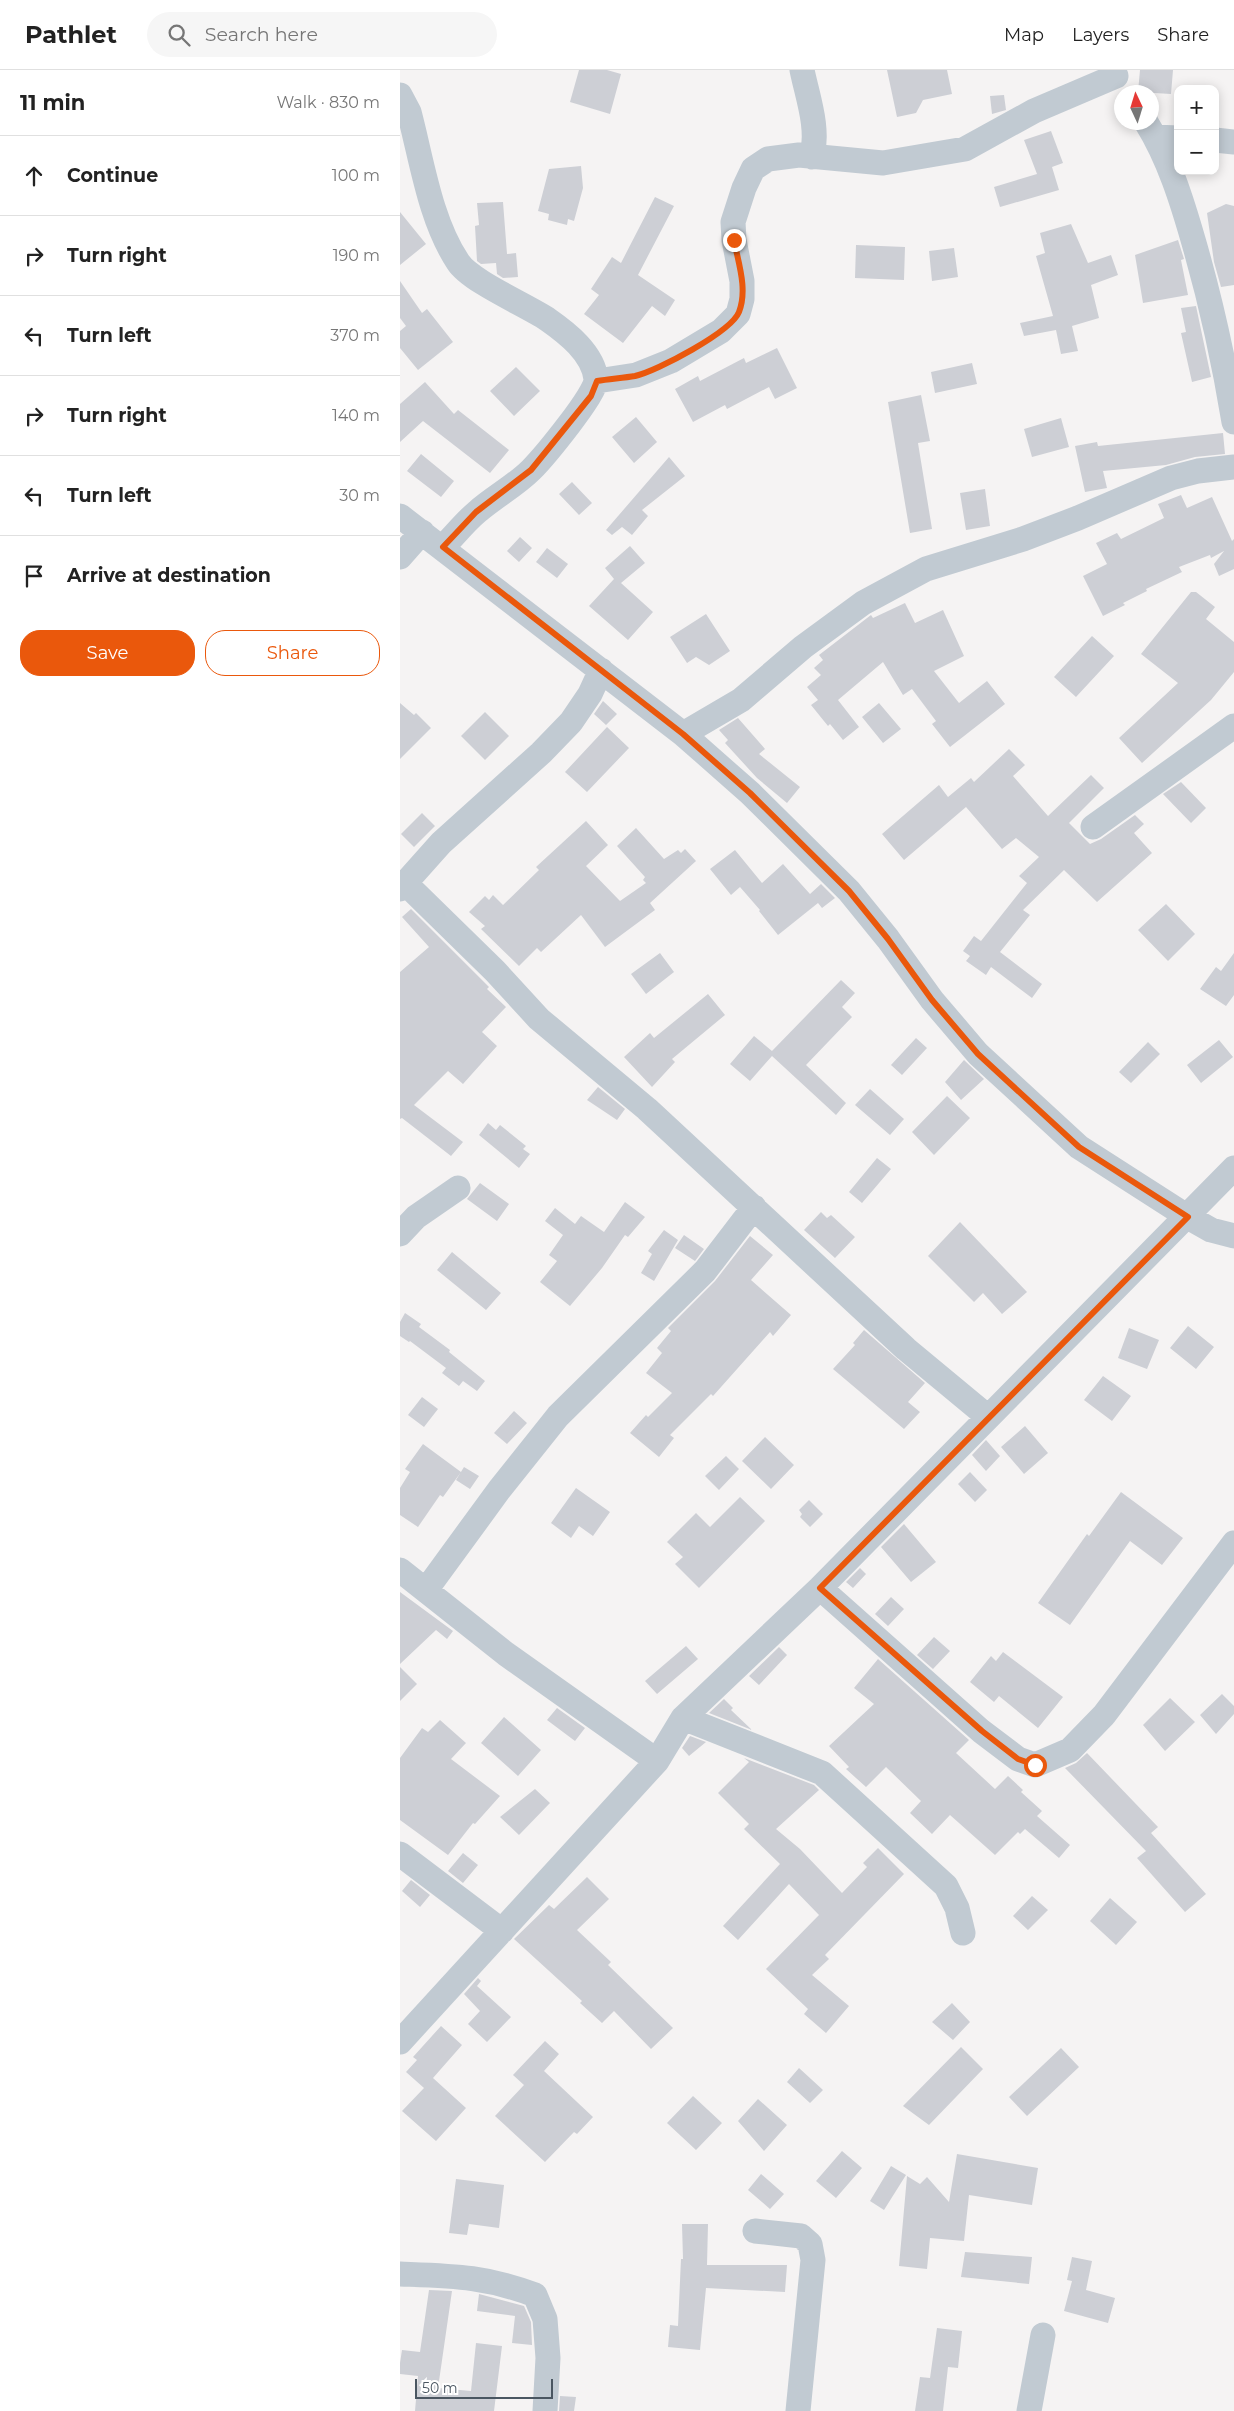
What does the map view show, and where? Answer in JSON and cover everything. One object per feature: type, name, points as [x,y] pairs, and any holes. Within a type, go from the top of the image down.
[{"type":"street","points":[[802,70],[815,126],[816,141],[812,156]]},
{"type":"street","points":[[597,381],[636,376],[671,361],[721,331],[738,314],[742,299],[742,281],[734,240],[733,222],[753,168],[768,159],[799,155],[883,163],[965,148],[1034,110],[1119,79]]},
{"type":"street","points":[[400,95],[409,112],[440,229],[459,264],[481,280],[546,318],[566,333],[581,348],[592,365],[597,381],[591,396],[531,470],[476,512],[443,547]]},
{"type":"street","points":[[1159,132],[1206,284],[1224,359],[1234,422]]},
{"type":"street","points":[[1219,140],[1234,142]]},
{"type":"street","points":[[683,734],[741,700],[803,647],[863,603],[926,569],[1023,539],[1078,518],[1171,478],[1198,471],[1234,467]]},
{"type":"street","points":[[400,516],[443,547],[683,734],[750,793],[849,891],[888,939],[932,1000],[978,1054],[1079,1147],[1188,1217],[1212,1230],[1234,1236]]},
{"type":"street","points":[[400,557],[422,532]]},
{"type":"street","points":[[601,670],[590,694],[570,722],[541,753],[441,843],[403,886],[495,971],[539,1019],[647,1108],[906,1348],[988,1418]]},
{"type":"street","points":[[1092,826],[1234,726]]},
{"type":"street","points":[[400,2042],[657,1761],[682,1718],[820,1588],[1188,1217],[1234,1168]]},
{"type":"street","points":[[400,1234],[416,1217],[458,1188]]},
{"type":"street","points":[[426,1590],[499,1490],[558,1416],[705,1271],[754,1207]]},
{"type":"street","points":[[820,1588],[982,1731],[1018,1759],[1035,1765],[1070,1750],[1104,1715],[1234,1543]]},
{"type":"street","points":[[400,1570],[506,1654],[657,1761]]},
{"type":"street","points":[[682,1718],[822,1772],[946,1886],[957,1908],[963,1933]]},
{"type":"street","points":[[400,1854],[502,1931]]},
{"type":"street","points":[[755,2231],[801,2236],[810,2244],[813,2260],[798,2411]]},
{"type":"street","points":[[400,2274],[462,2276],[506,2284],[535,2295],[545,2319],[548,2358],[545,2411]]},
{"type":"street","points":[[1029,2411],[1042,2335]]},
{"type":"building","points":[[579,70],[607,70],[621,74],[610,114],[570,102]]},
{"type":"building","points":[[887,70],[947,70],[952,94],[923,100],[916,113],[897,117]]},
{"type":"building","points":[[1140,70],[1173,70],[1171,94],[1159,93],[1159,85],[1139,85]]},
{"type":"building","points":[[1004,95],[1006,110],[992,114],[990,96]]},
{"type":"building","points":[[1051,131],[1063,163],[1052,167],[1059,190],[1000,207],[994,187],[1037,174],[1024,140]]},
{"type":"building","points":[[581,166],[583,188],[574,221],[568,219],[567,225],[548,220],[549,214],[538,211],[549,169]]},
{"type":"building","points":[[655,197],[674,206],[638,275],[675,300],[665,316],[652,306],[623,343],[584,314],[599,295],[591,289],[612,257],[621,263]]},
{"type":"building","points":[[503,202],[507,254],[516,253],[518,277],[503,278],[497,274],[496,263],[481,264],[477,261],[475,226],[479,225],[477,203]]},
{"type":"building","points":[[1226,204],[1234,206],[1234,285],[1221,287],[1214,262],[1207,213]]},
{"type":"building","points":[[400,212],[426,244],[400,265]]},
{"type":"building","points":[[1071,224],[1088,263],[1111,255],[1118,275],[1091,285],[1099,318],[1072,326],[1078,351],[1061,354],[1056,330],[1024,336],[1020,323],[1053,316],[1036,256],[1045,253],[1040,233]]},
{"type":"building","points":[[1178,240],[1184,259],[1181,260],[1188,295],[1143,303],[1135,255]]},
{"type":"building","points":[[856,245],[905,247],[904,280],[855,278]]},
{"type":"building","points":[[954,248],[958,277],[932,281],[929,251]]},
{"type":"building","points":[[400,281],[422,313],[427,309],[453,342],[418,370],[400,348],[400,331],[406,326],[400,318]]},
{"type":"building","points":[[1196,306],[1211,377],[1192,382],[1181,333],[1186,332],[1181,308]]},
{"type":"building","points":[[777,348],[797,388],[775,399],[769,387],[727,409],[725,405],[693,422],[675,389],[698,376],[700,381],[744,358],[746,363]]},
{"type":"building","points":[[972,363],[977,384],[935,393],[931,372]]},
{"type":"building","points":[[516,367],[540,391],[514,416],[490,391]]},
{"type":"building","points":[[425,382],[454,414],[458,410],[509,450],[490,473],[423,421],[400,442],[400,404]]},
{"type":"building","points":[[921,395],[930,441],[918,443],[932,529],[910,533],[888,402]]},
{"type":"building","points":[[636,417],[657,442],[634,463],[612,437]]},
{"type":"building","points":[[1061,418],[1069,447],[1032,457],[1024,429]]},
{"type":"building","points":[[1223,433],[1225,454],[1195,457],[1166,465],[1103,471],[1107,488],[1085,492],[1075,446],[1097,442],[1098,446]]},
{"type":"building","points":[[421,454],[454,481],[441,497],[407,471]]},
{"type":"building","points":[[669,457],[685,476],[642,510],[648,516],[632,535],[622,527],[612,535],[606,530]]},
{"type":"building","points":[[572,482],[592,503],[579,515],[559,494]]},
{"type":"building","points":[[985,489],[990,526],[966,530],[960,493]]},
{"type":"building","points":[[1181,495],[1187,508],[1212,497],[1232,541],[1234,539],[1234,569],[1219,576],[1214,564],[1224,551],[1211,558],[1210,555],[1179,567],[1182,572],[1146,589],[1147,591],[1123,603],[1125,605],[1103,616],[1083,576],[1107,564],[1096,543],[1117,533],[1121,539],[1164,518],[1158,504]]},
{"type":"building","points":[[520,537],[532,548],[519,562],[507,551]]},
{"type":"building","points":[[630,546],[645,563],[621,583],[653,612],[628,640],[589,606],[614,579],[605,568]]},
{"type":"building","points":[[547,548],[568,564],[557,578],[536,562]]},
{"type":"building","points":[[1191,592],[1196,592],[1215,607],[1206,619],[1234,642],[1234,672],[1211,700],[1142,763],[1119,738],[1178,683],[1141,654]]},
{"type":"building","points":[[905,603],[915,623],[943,610],[964,656],[934,671],[959,703],[987,681],[1005,704],[950,747],[932,724],[936,721],[912,689],[903,695],[883,662],[838,700],[859,727],[843,740],[830,724],[828,726],[811,705],[818,700],[807,687],[821,675],[814,668],[823,660],[819,655],[871,615],[873,618]]},
{"type":"building","points":[[706,614],[730,651],[709,665],[696,657],[687,663],[670,637]]},
{"type":"building","points":[[1092,636],[1114,656],[1076,697],[1054,677]]},
{"type":"building","points":[[603,701],[617,714],[606,725],[594,714]]},
{"type":"building","points":[[400,703],[414,715],[416,713],[431,728],[400,759]]},
{"type":"building","points":[[879,703],[901,729],[883,743],[862,717]]},
{"type":"building","points":[[485,712],[509,736],[485,760],[461,736]]},
{"type":"building","points":[[738,718],[765,749],[759,754],[800,787],[787,803],[757,778],[725,743],[728,740],[719,730]]},
{"type":"building","points":[[607,727],[629,748],[587,792],[565,772]]},
{"type":"building","points":[[1009,749],[1025,765],[1013,776],[1048,816],[1091,775],[1104,788],[1069,823],[1090,844],[1101,839],[1135,815],[1144,824],[1134,833],[1152,853],[1097,902],[1064,870],[1023,910],[1030,915],[1000,952],[1042,984],[1032,998],[991,967],[986,975],[966,961],[970,956],[963,951],[974,936],[981,941],[1027,883],[1019,876],[1039,857],[1016,838],[1002,849],[966,807],[904,860],[882,834],[939,785],[948,797],[971,778],[974,782]]},
{"type":"building","points":[[1181,782],[1206,808],[1191,823],[1163,794]]},
{"type":"building","points":[[422,813],[435,826],[414,847],[401,834]]},
{"type":"building","points":[[586,821],[608,845],[586,866],[620,901],[646,883],[643,880],[645,877],[617,846],[636,828],[664,859],[678,850],[681,853],[685,849],[696,861],[650,903],[655,910],[605,947],[581,915],[541,952],[537,948],[519,966],[481,929],[485,926],[469,912],[485,896],[489,900],[493,895],[503,905],[539,870],[536,867]]},
{"type":"building","points":[[735,850],[762,883],[783,864],[810,894],[821,884],[835,898],[822,908],[818,903],[778,935],[740,887],[731,895],[710,869]]},
{"type":"building","points":[[1166,904],[1195,934],[1168,961],[1138,930]]},
{"type":"building","points":[[411,909],[489,987],[487,989],[506,1007],[482,1032],[497,1046],[463,1084],[448,1071],[414,1105],[463,1142],[451,1156],[402,1118],[400,1119],[400,972],[429,947],[402,917]]},
{"type":"building","points":[[660,953],[674,972],[646,994],[631,974]]},
{"type":"building","points":[[1234,953],[1234,995],[1226,1006],[1200,989],[1216,967],[1221,971]]},
{"type":"building","points":[[841,980],[855,993],[842,1007],[852,1017],[806,1065],[846,1103],[836,1115],[772,1056],[750,1081],[730,1064],[754,1036],[772,1051]]},
{"type":"building","points":[[708,994],[725,1015],[672,1059],[675,1062],[652,1087],[624,1057],[650,1033],[654,1038]]},
{"type":"building","points":[[916,1038],[927,1048],[902,1075],[891,1065]]},
{"type":"building","points":[[1219,1040],[1233,1057],[1201,1083],[1187,1065]]},
{"type":"building","points":[[1148,1042],[1160,1054],[1131,1083],[1119,1072]]},
{"type":"building","points":[[964,1060],[984,1079],[961,1100],[945,1082]]},
{"type":"building","points":[[598,1087],[625,1109],[617,1120],[587,1100]]},
{"type":"building","points":[[870,1089],[904,1119],[890,1135],[855,1105]]},
{"type":"building","points":[[947,1096],[970,1118],[934,1155],[912,1132]]},
{"type":"building","points":[[488,1123],[496,1130],[500,1125],[526,1146],[523,1149],[530,1154],[519,1168],[479,1135]]},
{"type":"building","points":[[877,1158],[891,1169],[862,1203],[849,1192]]},
{"type":"building","points":[[480,1183],[509,1204],[497,1221],[467,1199]]},
{"type":"building","points":[[625,1202],[645,1217],[628,1237],[625,1235],[602,1268],[570,1306],[540,1282],[557,1261],[549,1255],[563,1235],[545,1221],[555,1208],[575,1224],[581,1216],[604,1232]]},
{"type":"building","points":[[821,1212],[827,1218],[831,1215],[855,1237],[835,1258],[804,1230]]},
{"type":"building","points":[[960,1222],[1027,1292],[1002,1314],[983,1293],[974,1302],[928,1256]]},
{"type":"building","points":[[664,1230],[678,1240],[654,1281],[641,1273],[652,1254],[648,1251]]},
{"type":"building","points":[[684,1235],[704,1249],[695,1261],[675,1248]]},
{"type":"building","points":[[750,1236],[773,1255],[751,1280],[791,1315],[773,1336],[770,1332],[713,1396],[711,1394],[670,1435],[674,1438],[659,1457],[630,1433],[646,1415],[648,1417],[672,1393],[646,1373],[662,1353],[657,1348],[671,1331],[668,1328],[715,1281]]},
{"type":"building","points":[[452,1252],[501,1293],[486,1310],[437,1270]]},
{"type":"building","points":[[405,1313],[421,1324],[419,1327],[450,1350],[449,1352],[485,1381],[477,1391],[463,1381],[459,1386],[442,1373],[446,1368],[410,1341],[400,1336],[400,1322]]},
{"type":"building","points":[[1188,1326],[1214,1347],[1196,1369],[1170,1348]]},
{"type":"building","points":[[1129,1328],[1159,1340],[1147,1369],[1118,1358]]},
{"type":"building","points":[[864,1330],[925,1383],[908,1402],[920,1412],[904,1429],[833,1369],[855,1345],[853,1343]]},
{"type":"building","points":[[1103,1376],[1131,1396],[1112,1421],[1084,1400]]},
{"type":"building","points":[[422,1397],[438,1409],[424,1427],[408,1415]]},
{"type":"building","points":[[514,1411],[527,1423],[507,1444],[494,1433]]},
{"type":"building","points":[[1025,1426],[1048,1453],[1024,1474],[1001,1447]]},
{"type":"building","points":[[765,1437],[794,1465],[771,1489],[742,1461]]},
{"type":"building","points":[[986,1440],[1000,1456],[986,1471],[972,1455]]},
{"type":"building","points":[[423,1444],[461,1472],[443,1497],[440,1495],[418,1527],[400,1515],[400,1488],[410,1472],[405,1469]]},
{"type":"building","points":[[726,1456],[739,1469],[719,1490],[705,1476]]},
{"type":"building","points":[[464,1467],[479,1476],[470,1489],[456,1480]]},
{"type":"building","points":[[970,1472],[987,1490],[975,1502],[958,1484]]},
{"type":"building","points":[[576,1488],[610,1512],[593,1536],[579,1526],[571,1538],[551,1523]]},
{"type":"building","points":[[1121,1492],[1183,1538],[1162,1565],[1130,1541],[1070,1625],[1038,1603],[1087,1534],[1089,1536]]},
{"type":"building","points":[[740,1497],[765,1521],[699,1588],[675,1564],[683,1557],[667,1542],[696,1513],[710,1527]]},
{"type":"building","points":[[809,1500],[823,1514],[810,1527],[800,1517],[802,1514],[799,1510]]},
{"type":"building","points":[[904,1524],[936,1562],[911,1582],[881,1547]]},
{"type":"building","points":[[860,1568],[866,1574],[853,1588],[846,1582]]},
{"type":"building","points":[[400,1592],[453,1631],[447,1639],[436,1630],[400,1664]]},
{"type":"building","points":[[891,1597],[904,1609],[888,1626],[875,1614]]},
{"type":"building","points":[[934,1637],[950,1651],[933,1669],[917,1655]]},
{"type":"building","points":[[686,1646],[698,1659],[657,1694],[645,1681]]},
{"type":"building","points":[[779,1647],[787,1655],[759,1685],[749,1676]]},
{"type":"building","points":[[1003,1652],[1063,1697],[1038,1728],[999,1696],[994,1702],[970,1682],[991,1656],[996,1661]]},
{"type":"building","points":[[878,1659],[969,1740],[956,1753],[995,1789],[1008,1776],[1023,1790],[1021,1792],[1042,1811],[1037,1816],[1070,1845],[1059,1858],[1025,1829],[1020,1834],[1018,1832],[995,1855],[950,1815],[932,1834],[910,1813],[921,1801],[886,1767],[866,1787],[846,1769],[849,1767],[829,1746],[874,1704],[854,1688]]},
{"type":"building","points":[[400,1667],[417,1684],[400,1701]]},
{"type":"building","points":[[1222,1694],[1234,1706],[1234,1714],[1216,1734],[1200,1715]]},
{"type":"building","points":[[1170,1698],[1195,1722],[1165,1751],[1143,1725]]},
{"type":"building","points":[[724,1699],[733,1708],[731,1710],[752,1730],[709,1713]]},
{"type":"building","points":[[557,1708],[585,1728],[575,1741],[547,1720]]},
{"type":"building","points":[[504,1717],[541,1750],[518,1776],[481,1743]]},
{"type":"building","points":[[440,1720],[466,1743],[451,1759],[500,1796],[475,1824],[473,1823],[448,1855],[400,1820],[400,1758],[422,1728],[428,1732]]},
{"type":"building","points":[[690,1736],[706,1742],[689,1756],[682,1748]]},
{"type":"building","points":[[1087,1753],[1158,1827],[1151,1833],[1206,1894],[1185,1912],[1137,1858],[1146,1851],[1065,1768],[1076,1763]]},
{"type":"building","points":[[744,1758],[814,1785],[819,1790],[776,1829],[800,1849],[842,1893],[867,1867],[863,1863],[878,1848],[904,1874],[825,1955],[829,1959],[812,1975],[849,2006],[826,2033],[804,2014],[808,2009],[766,1969],[819,1915],[789,1884],[738,1940],[723,1926],[780,1864],[744,1829],[749,1824],[718,1793],[749,1762]]},
{"type":"building","points":[[535,1789],[550,1803],[519,1835],[500,1817]]},
{"type":"building","points":[[463,1853],[478,1865],[463,1883],[448,1871]]},
{"type":"building","points":[[587,1877],[609,1899],[577,1930],[611,1962],[608,1965],[673,2028],[651,2049],[614,2011],[602,2023],[580,2003],[582,2001],[514,1939],[549,1905],[554,1909]]},
{"type":"building","points":[[411,1880],[430,1895],[420,1907],[402,1891]]},
{"type":"building","points":[[1032,1896],[1048,1910],[1028,1930],[1013,1916]]},
{"type":"building","points":[[1110,1898],[1137,1922],[1116,1945],[1090,1921]]},
{"type":"building","points":[[478,1978],[481,1981],[477,1986],[511,2017],[487,2042],[468,2024],[480,2011],[464,1994]]},
{"type":"building","points":[[952,2003],[970,2022],[953,2040],[932,2022]]},
{"type":"building","points":[[441,2026],[462,2045],[433,2078],[466,2108],[436,2141],[402,2111],[424,2088],[406,2072],[417,2060],[413,2057]]},
{"type":"building","points":[[545,2041],[559,2054],[544,2071],[593,2117],[577,2134],[574,2132],[545,2162],[495,2116],[524,2085],[513,2075]]},
{"type":"building","points":[[961,2047],[983,2069],[929,2125],[903,2106]]},
{"type":"building","points":[[1061,2048],[1079,2067],[1027,2116],[1009,2097]]},
{"type":"building","points":[[799,2068],[823,2090],[810,2103],[787,2082]]},
{"type":"building","points":[[693,2096],[722,2123],[696,2150],[667,2123]]},
{"type":"building","points":[[758,2099],[787,2125],[764,2151],[738,2121]]},
{"type":"building","points":[[842,2151],[862,2168],[836,2198],[816,2181]]},
{"type":"building","points":[[957,2154],[1038,2168],[1032,2205],[969,2195],[964,2241],[930,2238],[927,2269],[899,2266],[907,2176],[920,2184],[927,2177],[949,2202]]},
{"type":"building","points":[[891,2166],[906,2175],[884,2210],[870,2201]]},
{"type":"building","points":[[761,2174],[784,2194],[770,2209],[748,2190]]},
{"type":"building","points":[[456,2179],[504,2185],[499,2228],[469,2224],[467,2235],[449,2233]]},
{"type":"building","points":[[682,2224],[708,2224],[707,2265],[787,2265],[785,2292],[706,2288],[700,2350],[668,2347],[670,2325],[678,2326],[681,2259],[683,2259]]},
{"type":"building","points":[[965,2252],[1032,2257],[1029,2284],[961,2277]]},
{"type":"building","points":[[1072,2257],[1092,2261],[1086,2290],[1115,2298],[1108,2323],[1064,2311],[1072,2281],[1067,2280]]},
{"type":"building","points":[[429,2290],[452,2291],[438,2388],[471,2391],[476,2343],[502,2346],[494,2411],[415,2411],[418,2376],[400,2374],[400,2363],[402,2350],[420,2352]]},
{"type":"building","points":[[479,2294],[524,2306],[531,2322],[532,2345],[512,2343],[515,2316],[477,2311]]},
{"type":"building","points":[[937,2328],[962,2331],[958,2368],[948,2367],[943,2411],[915,2411],[920,2377],[930,2378]]},
{"type":"building","points":[[560,2396],[576,2397],[574,2411],[559,2411]]},
{"type":"route","points":[[734,240],[742,281],[742,299],[738,314],[721,331],[671,361],[636,376],[597,381],[591,396],[531,470],[476,512],[443,547],[683,734],[750,793],[849,891],[888,939],[932,1000],[978,1054],[1079,1147],[1188,1217],[820,1588],[982,1731],[1018,1759],[1035,1765]]}]
